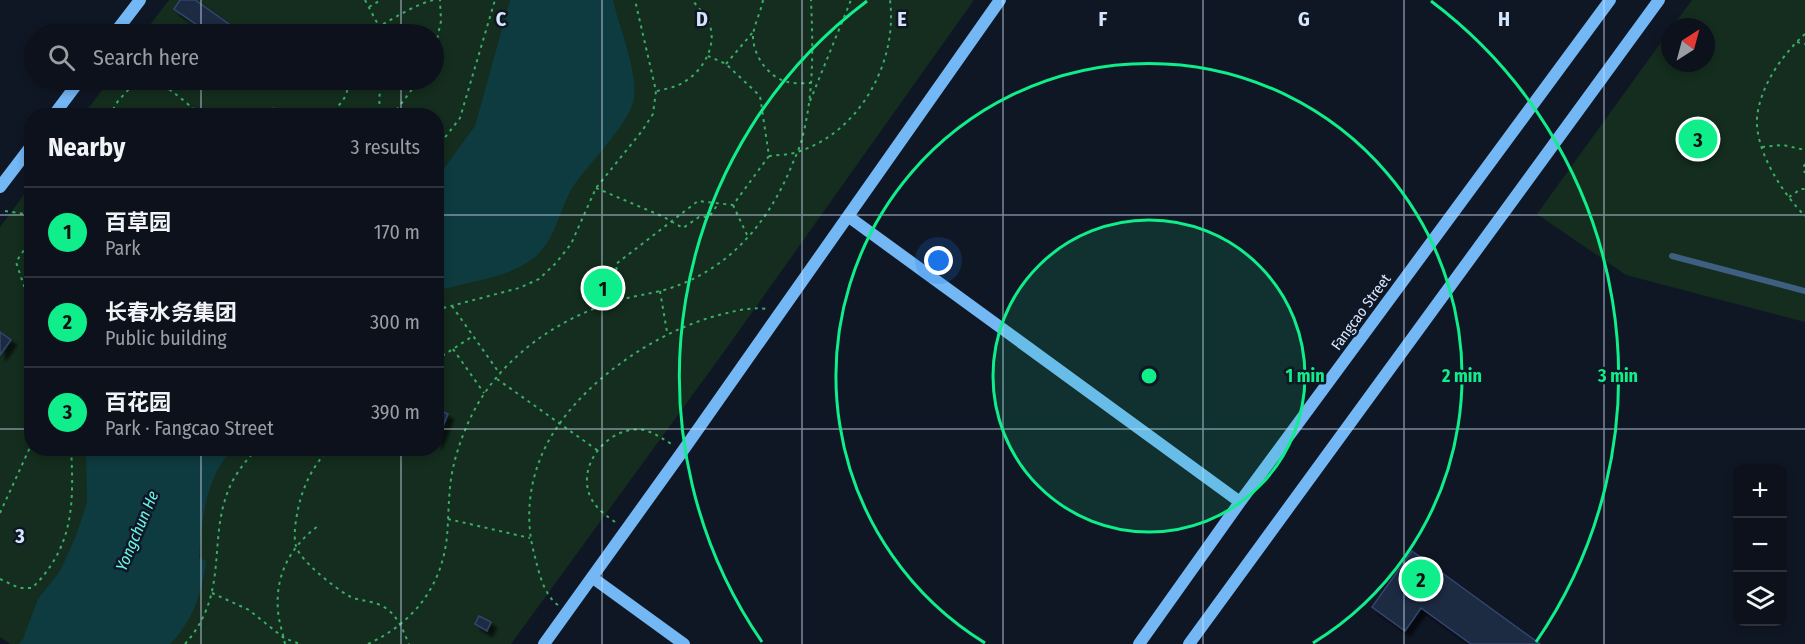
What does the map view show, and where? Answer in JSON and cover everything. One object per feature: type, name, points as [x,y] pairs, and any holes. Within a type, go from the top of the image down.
[{"type":"main road","points":[[122,24],[140,0]]},
{"type":"main road","points":[[543,644],[593,578],[1000,0]]},
{"type":"main road","name":"Fangcao Street","points":[[1139,644],[1240,502],[1610,0]]},
{"type":"main road","points":[[1189,644],[1659,0]]},
{"type":"main road","points":[[59,108],[72,90]]},
{"type":"main road","points":[[0,187],[24,156]]},
{"type":"main road","points":[[849,217],[1240,502]]},
{"type":"main road","points":[[593,578],[684,644]]},
{"type":"lane","points":[[1672,256],[1805,291]]},
{"type":"path","points":[[365,0],[378,24]]},
{"type":"path","points":[[369,7],[381,0]]},
{"type":"path","points":[[414,0],[418,4]]},
{"type":"path","points":[[384,24],[418,4],[433,0]]},
{"type":"path","points":[[440,0],[440,24]]},
{"type":"path","points":[[444,139],[460,118],[495,0]]},
{"type":"path","points":[[444,308],[519,288],[539,279],[571,244],[596,188],[653,114],[656,91],[635,0]]},
{"type":"path","points":[[656,91],[684,82],[698,70],[708,56],[712,39],[708,23],[692,0]]},
{"type":"path","points":[[763,0],[754,31],[754,45],[759,58],[776,77],[788,82],[811,83]]},
{"type":"path","points":[[368,644],[394,631],[414,612],[429,591],[442,566],[453,468],[465,434],[485,394],[500,374],[538,339],[578,314],[620,300],[660,291],[705,273],[739,247],[765,219],[787,176],[803,137],[811,83],[813,46],[811,0]]},
{"type":"path","points":[[808,106],[850,0]]},
{"type":"path","points":[[733,205],[770,156],[797,152],[825,139],[845,123],[865,100],[880,73],[889,39],[890,0]]},
{"type":"path","points":[[726,64],[754,31]]},
{"type":"path","points":[[1805,34],[1772,74],[1757,119],[1762,147],[1772,170],[1789,197],[1805,216]]},
{"type":"path","points":[[1797,42],[1805,44]]},
{"type":"path","points":[[708,56],[726,64],[760,96],[770,156]]},
{"type":"path","points":[[114,108],[128,90]]},
{"type":"path","points":[[170,90],[192,108]]},
{"type":"path","points":[[336,108],[346,97],[349,90]]},
{"type":"path","points":[[381,90],[378,101],[381,108]]},
{"type":"path","points":[[397,108],[411,90]]},
{"type":"path","points":[[1762,147],[1783,145],[1805,150]]},
{"type":"path","points":[[1805,164],[1803,168],[1805,173]]},
{"type":"path","points":[[596,188],[683,228],[699,217],[709,217],[718,204]]},
{"type":"path","points":[[1789,197],[1805,189]]},
{"type":"path","points":[[620,300],[616,264],[698,201],[733,205]]},
{"type":"path","points":[[733,205],[748,237]]},
{"type":"path","points":[[5,211],[24,213]]},
{"type":"path","points":[[24,250],[16,262],[24,286]]},
{"type":"path","points":[[660,291],[667,334]]},
{"type":"path","points":[[452,306],[500,374]]},
{"type":"path","points":[[567,612],[550,600],[538,569],[530,538],[529,507],[534,478],[544,450],[560,425],[597,382],[631,356],[667,334],[701,319],[751,307],[782,311]]},
{"type":"path","points":[[444,355],[473,336]]},
{"type":"path","points":[[453,349],[485,394]]},
{"type":"path","points":[[496,379],[598,450]]},
{"type":"path","points":[[626,530],[598,510],[591,498],[586,483],[589,466],[598,450],[614,435],[642,430],[657,434],[682,452]]},
{"type":"path","points":[[0,513],[26,456]]},
{"type":"path","points":[[0,579],[19,588],[32,588],[60,551],[70,526],[71,456]]},
{"type":"path","points":[[185,644],[197,631],[208,609],[222,513],[232,482],[250,456]]},
{"type":"path","points":[[322,456],[302,493],[297,515],[296,546],[312,568],[332,584],[351,597],[379,604],[388,610],[401,625],[409,644]]},
{"type":"path","points":[[448,519],[530,538]]},
{"type":"path","points":[[285,644],[278,612],[278,593],[282,574],[296,546],[318,526]]},
{"type":"path","points":[[212,593],[249,610],[284,638],[300,644]]},
{"type":"shaded area","points":[[169,0],[974,0],[726,349],[511,644],[10,644],[0,637],[0,227],[24,194],[24,456],[444,456],[444,108],[88,108],[102,90],[444,90],[444,24],[151,24]]},
{"type":"shaded area","points":[[1692,0],[1805,0],[1805,322],[1626,275],[1537,214],[1661,42],[1661,72],[1715,72],[1715,18],[1679,18]]},
{"type":"water","points":[[510,0],[613,0],[633,76],[634,98],[625,119],[574,185],[551,237],[537,255],[518,268],[484,280],[444,289],[444,168],[475,126]]},
{"type":"water","name":"Yongchun He","points":[[86,456],[227,456],[216,473],[204,514],[199,558],[206,561],[199,595],[185,626],[170,644],[19,644],[38,599],[60,571],[76,536],[87,502]]},
{"type":"building","points":[[180,0],[195,0],[229,24],[196,24],[174,9]]},
{"type":"building","points":[[0,332],[11,340],[0,355]]},
{"type":"building","points":[[444,412],[448,414],[444,424]]},
{"type":"building","points":[[1412,551],[1540,644],[1471,644],[1421,608],[1405,631],[1372,607]]},
{"type":"building","points":[[479,616],[491,622],[487,631],[475,624]]},
{"type":"place","name":"百花园","points":[[1698,139]]},
{"type":"place","name":"百草园","points":[[603,288]]},
{"type":"place","name":"长春水务集团","points":[[1421,579]]}]
